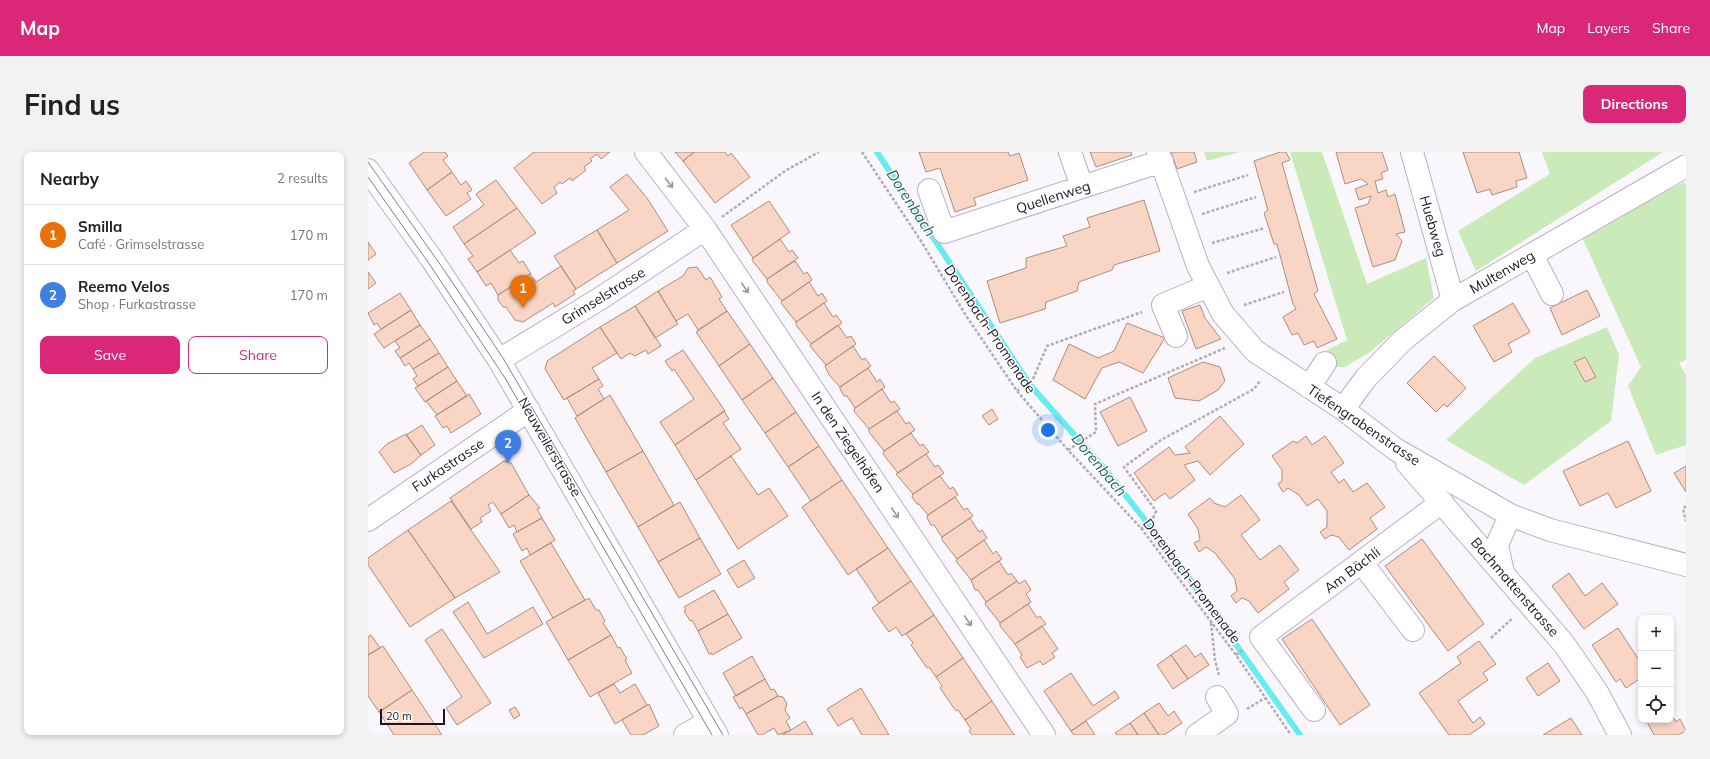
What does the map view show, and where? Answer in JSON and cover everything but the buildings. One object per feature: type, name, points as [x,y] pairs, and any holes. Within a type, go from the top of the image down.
[{"type":"street","name":"In den Ziegelhöfen","points":[[646,152],[705,229],[1044,735]]},
{"type":"street","points":[[1070,152],[1082,187]]},
{"type":"street","name":"Huebweg","points":[[1412,152],[1453,300]]},
{"type":"street","name":"Quellenweg","points":[[929,190],[950,230],[1082,187],[1160,157]]},
{"type":"street","name":"Tiefengrabenstrasse","points":[[1160,157],[1192,249],[1207,283],[1222,312],[1255,351],[1343,409],[1395,449],[1510,515],[1550,530],[1686,565]]},
{"type":"street","name":"Multenweg","points":[[1343,409],[1366,378],[1403,340],[1453,300],[1686,166]]},
{"type":"street","name":"Neuweilerstrasse","points":[[368,170],[431,258],[499,360],[713,728]]},
{"type":"street","name":"Grimselstrasse","points":[[499,360],[602,298],[705,229]]},
{"type":"street","points":[[1532,255],[1552,294]]},
{"type":"street","points":[[1176,336],[1163,304],[1207,283]]},
{"type":"street","points":[[1309,387],[1325,363]]},
{"type":"street","name":"Furkastrasse","points":[[368,520],[529,410]]},
{"type":"street","name":"Bachmattenstrasse","points":[[1395,449],[1564,644],[1596,692],[1620,735]]},
{"type":"street","name":"Am Bächli","points":[[1314,710],[1261,637],[1442,502]]},
{"type":"street","points":[[1502,572],[1497,545],[1510,515]]},
{"type":"street","points":[[1362,563],[1413,630]]},
{"type":"street","points":[[1198,735],[1227,714],[1216,697]]},
{"type":"street","points":[[685,735],[713,728]]},
{"type":"path","points":[[705,229],[785,171],[819,152]]},
{"type":"path","name":"Dorenbach-Promenade","points":[[862,152],[921,241],[965,314],[1017,391],[1141,528],[1211,622],[1237,654],[1291,735]]},
{"type":"path","points":[[1174,198],[1248,175]]},
{"type":"path","points":[[1182,219],[1256,197]]},
{"type":"path","points":[[1192,249],[1265,228]]},
{"type":"path","points":[[1207,283],[1276,257]]},
{"type":"path","points":[[1222,312],[1284,292]]},
{"type":"path","points":[[1017,391],[1033,379],[1047,346],[1163,304]]},
{"type":"path","points":[[1070,449],[1096,432],[1095,404],[1245,339]]},
{"type":"path","points":[[1141,528],[1153,518],[1156,511],[1124,467],[1161,440],[1254,389]]},
{"type":"path","points":[[1686,506],[1682,508],[1686,521]]},
{"type":"path","points":[[1491,638],[1529,604]]},
{"type":"path","points":[[1211,622],[1215,660],[1220,686],[1216,697]]},
{"type":"green space","points":[[1204,152],[1240,152],[1207,161]]},
{"type":"green space","points":[[1290,152],[1322,152],[1367,284],[1426,258],[1434,298],[1370,352],[1345,367],[1334,367],[1327,350],[1347,340]]},
{"type":"green space","points":[[1542,152],[1663,152],[1476,271],[1458,231],[1550,174]]},
{"type":"green space","points":[[1684,182],[1686,186],[1686,360],[1679,363],[1686,375],[1686,445],[1656,455],[1628,386],[1641,367],[1581,235]]},
{"type":"green space","points":[[1607,327],[1619,355],[1611,421],[1524,485],[1446,440],[1535,358]]},
{"type":"waterway","name":"Dorenbach","points":[[877,152],[1030,385],[1104,468],[1172,554],[1300,735]]},
{"type":"tram line","points":[[368,162],[444,270],[503,358],[723,735]]},
{"type":"tram line","points":[[368,177],[430,265],[505,378],[712,735]]},
{"type":"place","name":"Smilla","points":[[523,308]]},
{"type":"place","name":"Reemo Velos","points":[[508,463]]}]
